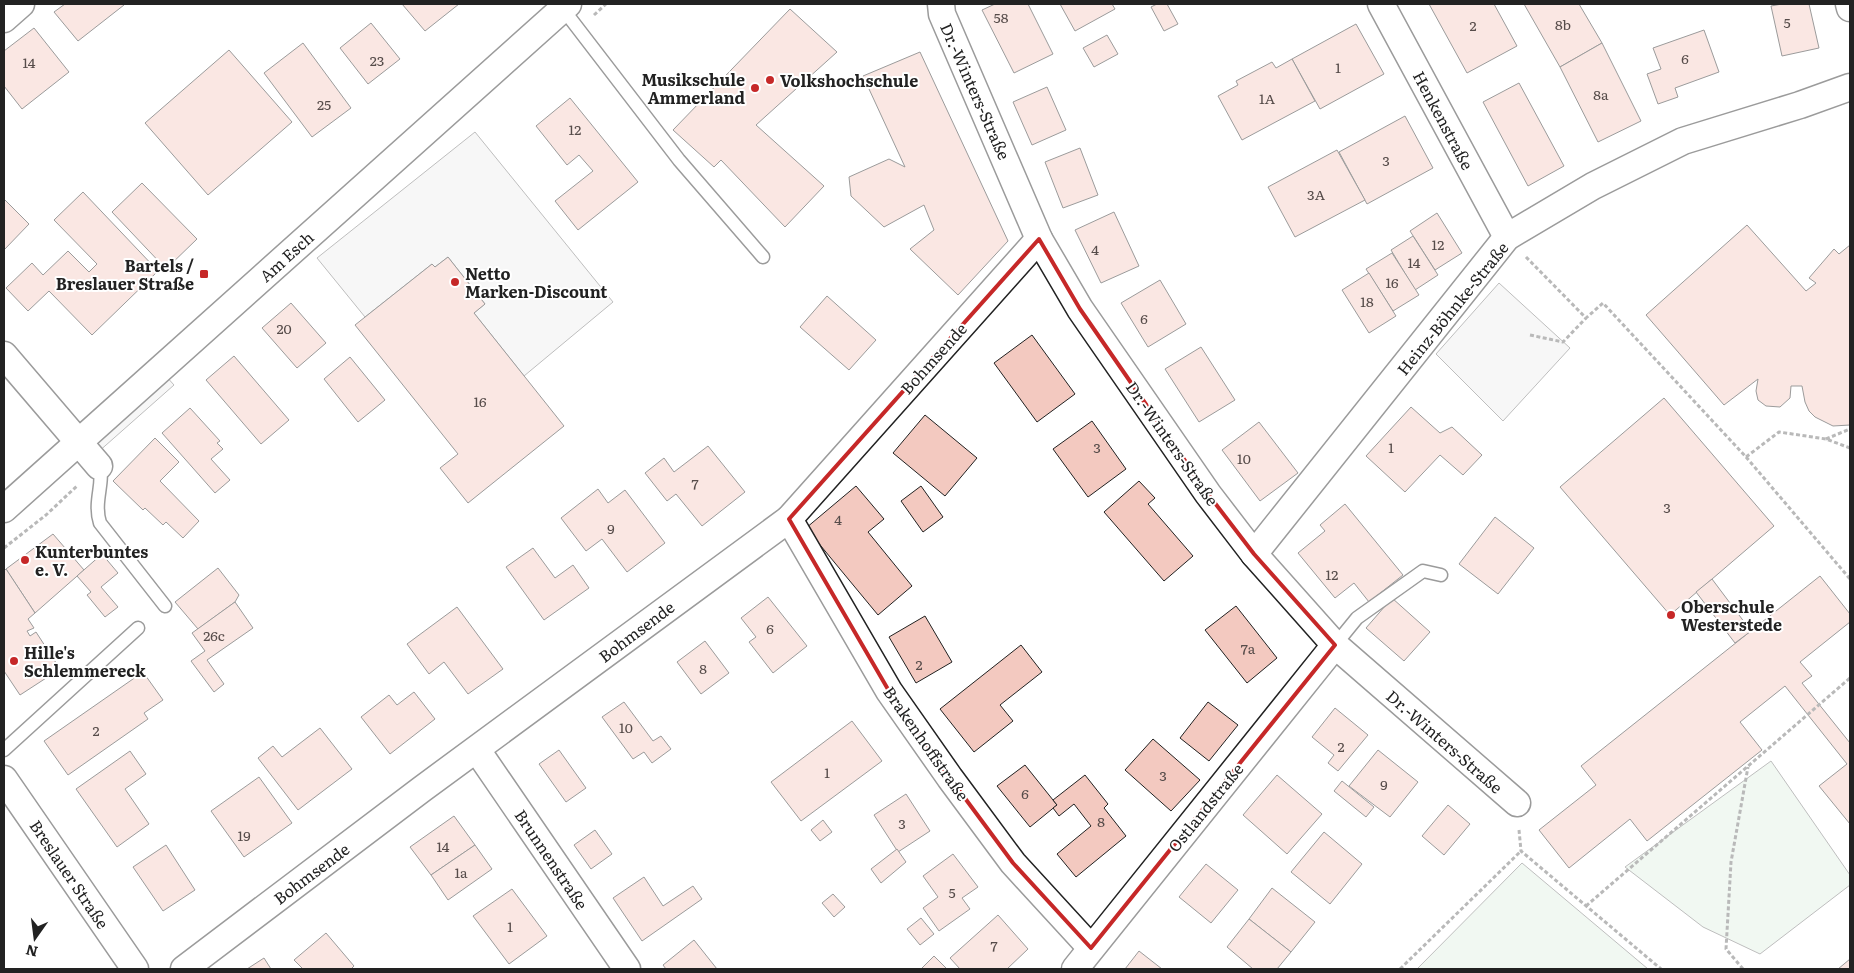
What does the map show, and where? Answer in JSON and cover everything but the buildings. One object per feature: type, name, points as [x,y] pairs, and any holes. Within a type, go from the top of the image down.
[{"type":"street","points":[[4,19],[21,4]]},
{"type":"street","name":"Dr.-Winters-Straße","points":[[941,4],[942,14],[1039,239],[1080,309],[1208,494],[1254,554],[1335,645],[1516,803]]},
{"type":"street","name":"Henkenstraße","points":[[1381,4],[1507,237]]},
{"type":"street","points":[[1849,4],[1850,8]]},
{"type":"street","name":"Am Esch","points":[[4,508],[566,6]]},
{"type":"street","name":"Heinz-Böhnke-Straße","points":[[1254,554],[1507,237],[1593,186],[1683,140],[1800,105],[1850,86]]},
{"type":"street","name":"Bohmsende","points":[[184,969],[789,519],[1039,239]]},
{"type":"street","points":[[4,355],[99,466]]},
{"type":"street","name":"Brakenhoffstraße","points":[[789,519],[889,691],[950,778],[1013,862],[1091,948]]},
{"type":"street","name":"Ostlandstraße","points":[[1075,969],[1335,645]]},
{"type":"street","name":"Brunnenstraße","points":[[478,750],[627,969]]},
{"type":"street","name":"Breslauer Straße","points":[[4,779],[135,969]]},
{"type":"lane","points":[[566,6],[679,160],[764,257]]},
{"type":"lane","points":[[99,466],[102,473],[96,510],[100,523],[165,606]]},
{"type":"lane","points":[[1335,645],[1357,618],[1394,590],[1423,571],[1441,575]]},
{"type":"lane","points":[[4,750],[138,628]]},
{"type":"path","points":[[1507,237],[1586,318]]},
{"type":"path","points":[[1530,334],[1563,342],[1603,302],[1746,457],[1850,579]]},
{"type":"path","points":[[1826,439],[1850,429]]},
{"type":"path","points":[[1746,457],[1779,432],[1826,439],[1850,448]]},
{"type":"path","points":[[1586,906],[1850,678]]},
{"type":"path","points":[[1743,969],[1726,949],[1731,862],[1748,766]]},
{"type":"path","points":[[1516,803],[1520,851],[1661,969]]},
{"type":"path","points":[[1400,969],[1520,851]]},
{"type":"highlighted area","points":[[1039,239],[1080,309],[1208,494],[1254,554],[1335,645],[1091,948],[1013,863],[950,778],[889,691],[789,519]]},
{"type":"green space","points":[[1771,761],[1850,875],[1850,885],[1760,954],[1703,927],[1625,867]]},
{"type":"green space","points":[[1522,863],[1648,969],[1417,969]]},
{"type":"shaded area","points":[[475,132],[613,302],[524,376],[474,313],[485,304],[448,257],[435,267],[432,264],[365,317],[317,258]]},
{"type":"shaded area","points":[[1499,283],[1570,348],[1503,421],[1436,354]]},
{"type":"shaded area","points":[[165,375],[174,385],[97,453],[88,443]]},
{"type":"place","name":"Volkshochschule","points":[[770,80]]},
{"type":"place","name":"Musikschule Ammerland","points":[[755,88]]},
{"type":"place","name":"Bartels / Breslauer Straße","points":[[204,274]]},
{"type":"place","name":"Netto Marken-Discount","points":[[455,282]]},
{"type":"place","name":"Kunterbuntes e. V.","points":[[25,560]]},
{"type":"place","name":"Oberschule Westerstede","points":[[1671,615]]},
{"type":"place","name":"Hille's Schlemmereck","points":[[14,661]]}]
